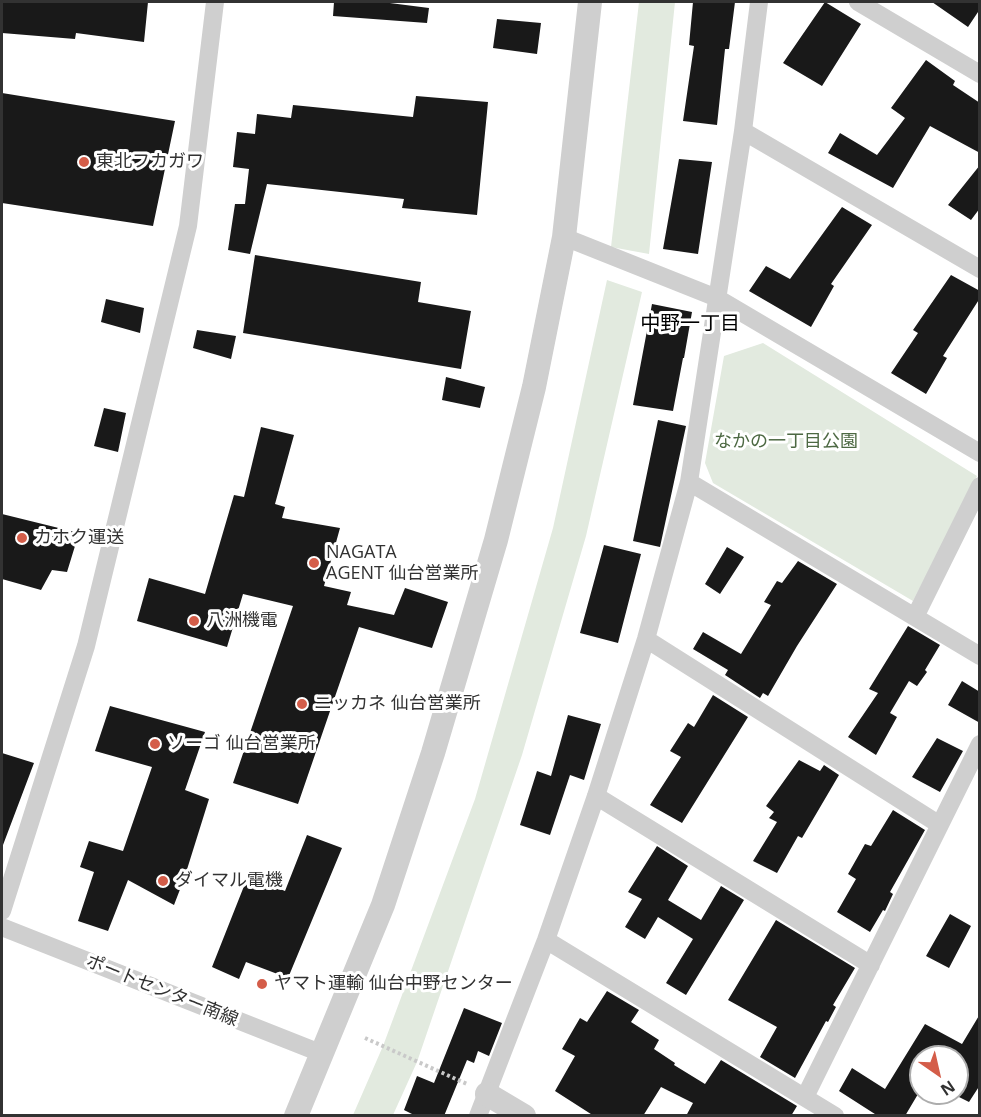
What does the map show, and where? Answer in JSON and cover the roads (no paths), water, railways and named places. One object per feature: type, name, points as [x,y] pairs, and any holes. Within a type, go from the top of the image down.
[{"type":"street","points":[[2,911],[86,646],[188,226],[215,2]]},
{"type":"street","points":[[296,1116],[383,905],[433,753],[489,562],[534,387],[564,237],[590,2]]},
{"type":"street","points":[[478,1116],[546,940],[596,796],[646,639],[689,482],[743,131],[759,2]]},
{"type":"street","points":[[858,2],[980,74]]},
{"type":"street","points":[[743,131],[980,269]]},
{"type":"street","points":[[564,237],[717,298],[980,453]]},
{"type":"street","points":[[689,482],[980,656]]},
{"type":"street","points":[[915,617],[980,486]]},
{"type":"street","points":[[646,639],[940,825]]},
{"type":"street","points":[[805,1097],[980,744]]},
{"type":"street","points":[[596,796],[871,965]]},
{"type":"street","name":"ポートセンター南線","points":[[2,927],[323,1054]]},
{"type":"street","points":[[546,940],[835,1116]]},
{"type":"street","points":[[487,1094],[524,1116]]},
{"type":"place","name":"東北フカガワ","points":[[84,162]]},
{"type":"place","name":"カホク運送","points":[[22,538]]},
{"type":"place","name":"NAGATA AGENT 仙台営業所","points":[[314,563]]},
{"type":"place","name":"八洲機電","points":[[194,621]]},
{"type":"place","name":"ニッカネ 仙台営業所","points":[[302,704]]},
{"type":"place","name":"ソーゴ 仙台営業所","points":[[155,744]]},
{"type":"place","name":"ダイマル電機","points":[[163,881]]},
{"type":"place","name":"ヤマト運輸 仙台中野センター","points":[[262,984]]},
{"type":"district","name":"中野一丁目","points":[[690,324]]},
{"type":"park label","name":"なかの一丁目公園","points":[[786,442]]}]
